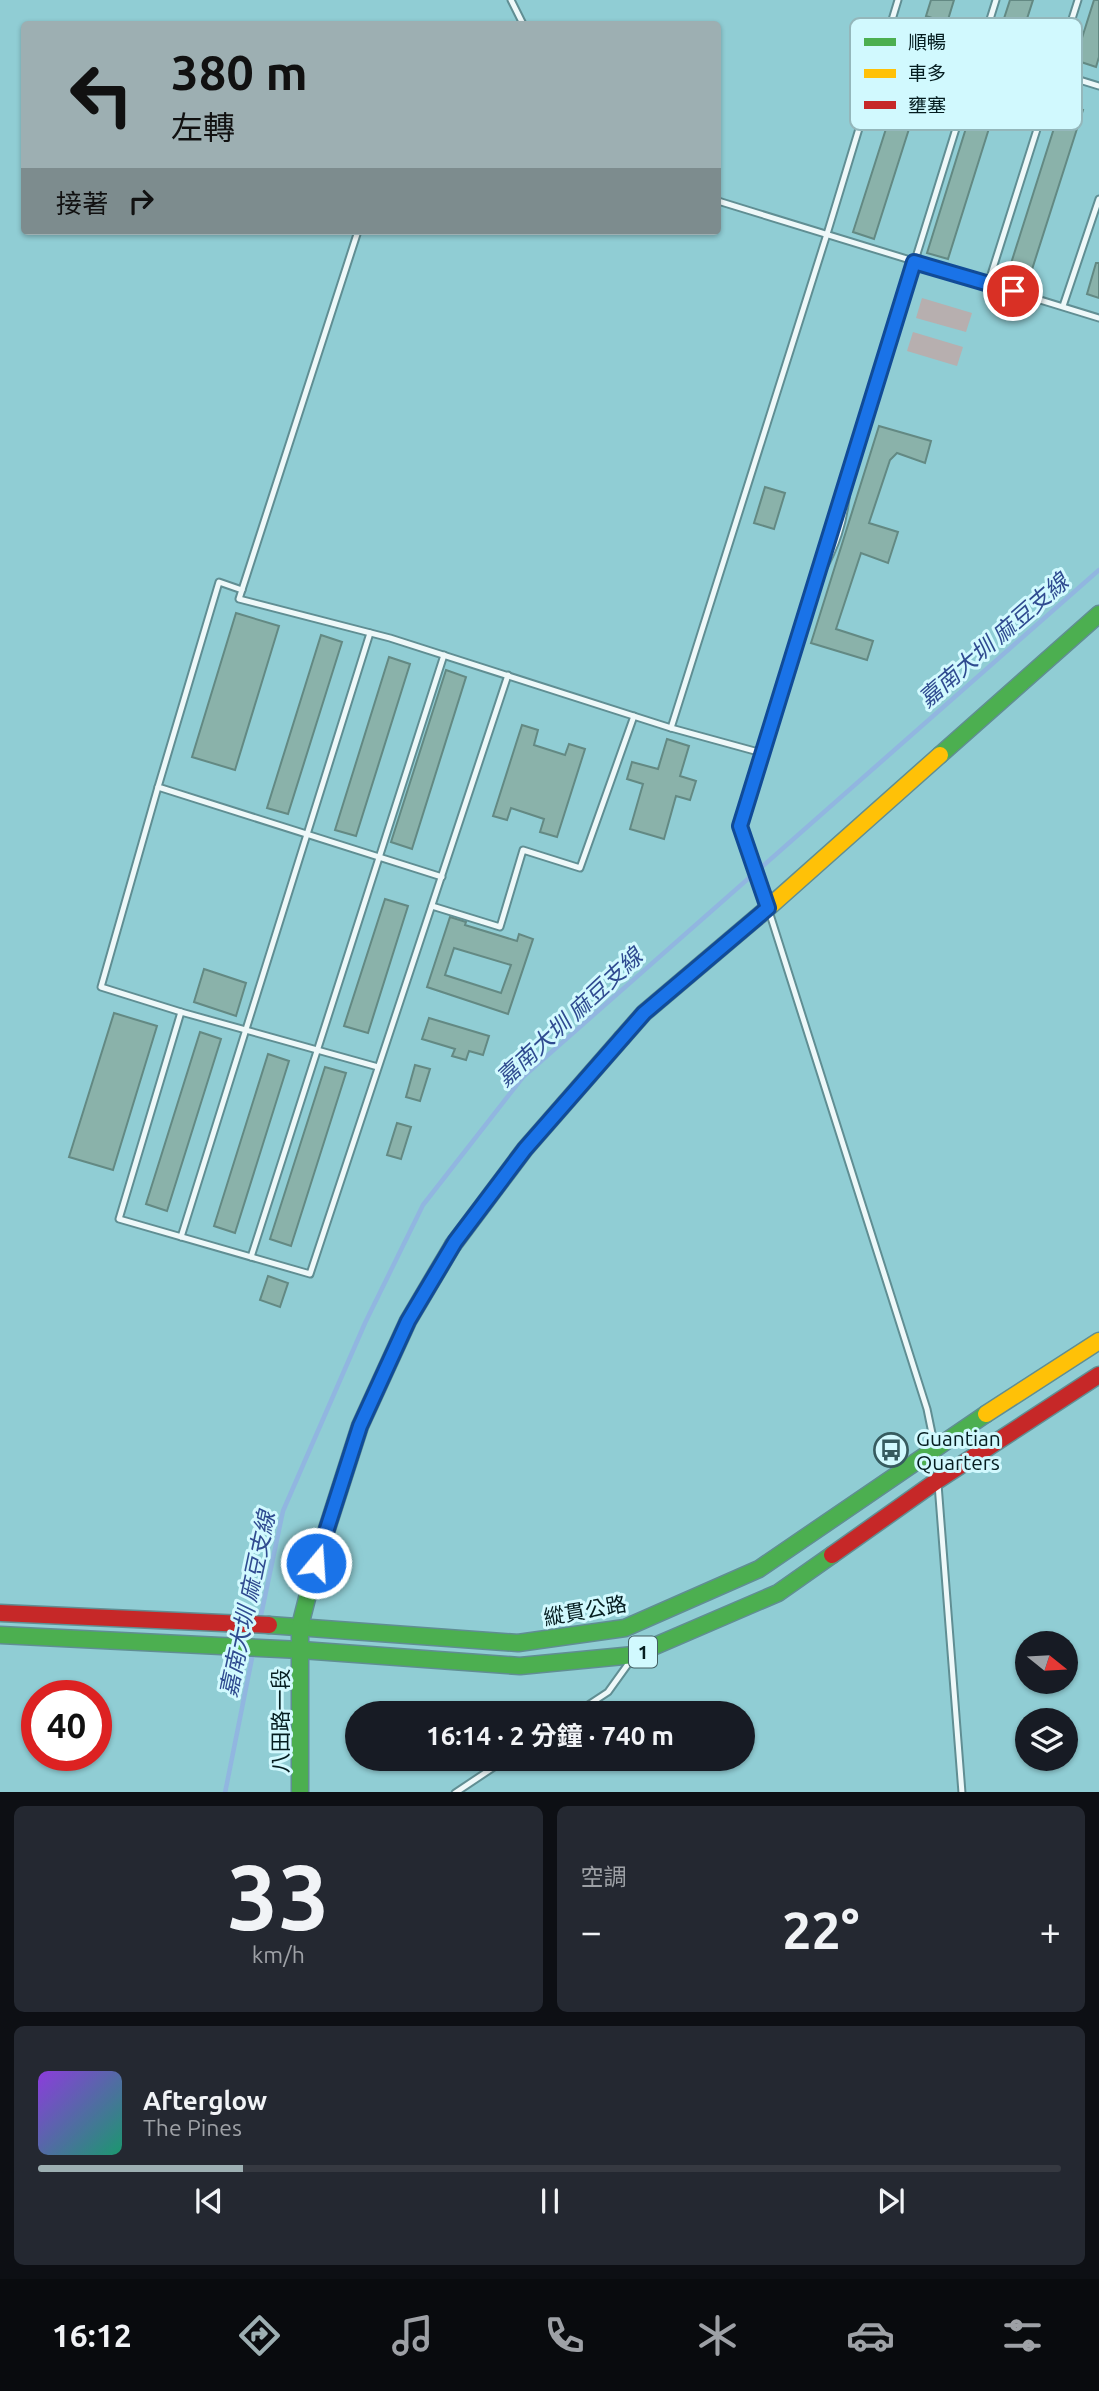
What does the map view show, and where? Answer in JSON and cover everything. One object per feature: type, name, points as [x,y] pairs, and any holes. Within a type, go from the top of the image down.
[{"type":"main road","name":"八田路一段","points":[[300,1792],[300,1626],[316,1563],[360,1426],[408,1321],[455,1242],[525,1149],[644,1013],[768,908],[1099,614]]},
{"type":"main road","name":"縱貫公路","points":[[0,1613],[300,1626],[518,1643],[625,1628],[759,1569],[935,1448],[1099,1341]]},
{"type":"main road","name":"1","points":[[0,1635],[301,1650],[520,1666],[634,1656],[778,1593],[938,1480],[1099,1375]]},
{"type":"lane","points":[[511,0],[522,21]]},
{"type":"lane","points":[[892,18],[898,0]]},
{"type":"lane","points":[[990,18],[996,0]]},
{"type":"lane","points":[[1072,18],[1078,0]]},
{"type":"lane","points":[[1082,81],[1099,86]]},
{"type":"lane","points":[[671,728],[858,130]]},
{"type":"lane","points":[[955,130],[740,826],[927,1409],[938,1480],[961,1792]]},
{"type":"lane","points":[[988,284],[1037,130]]},
{"type":"lane","points":[[1063,306],[1099,199]]},
{"type":"lane","points":[[721,202],[1099,317]]},
{"type":"lane","points":[[357,235],[239,598],[370,632],[671,728],[762,753]]},
{"type":"lane","points":[[242,590],[219,582],[101,987],[378,1067]]},
{"type":"lane","points":[[181,1237],[370,632]]},
{"type":"lane","points":[[251,1257],[377,857],[444,655]]},
{"type":"lane","points":[[181,1012],[119,1219],[310,1274],[508,675]]},
{"type":"lane","points":[[432,906],[500,927],[523,850],[580,867],[634,716]]},
{"type":"lane","points":[[158,787],[442,877]]},
{"type":"lane","points":[[594,1701],[608,1692],[634,1656]]},
{"type":"lane","points":[[456,1792],[488,1771]]},
{"type":"shaded area","points":[[922,298],[972,313],[966,332],[916,318]]},
{"type":"shaded area","points":[[913,332],[963,347],[957,366],[907,351]]},
{"type":"building","points":[[931,0],[954,0],[949,18],[926,16]]},
{"type":"building","points":[[1010,0],[1033,0],[1027,18],[1004,18]]},
{"type":"building","points":[[1094,0],[1099,0],[1099,57],[1096,67],[1082,62],[1082,38]]},
{"type":"building","points":[[886,130],[909,130],[874,239],[853,232]]},
{"type":"building","points":[[965,130],[988,130],[948,259],[927,253]]},
{"type":"building","points":[[1053,130],[1077,130],[1028,282],[1007,276]]},
{"type":"building","points":[[1096,263],[1099,263],[1099,298],[1087,294]]},
{"type":"building","points":[[879,426],[931,441],[925,463],[897,453],[890,460],[869,523],[898,532],[888,563],[861,553],[836,629],[873,641],[867,660],[811,643]]},
{"type":"building","points":[[765,487],[785,493],[774,529],[754,523]]},
{"type":"building","points":[[236,613],[279,626],[235,770],[192,757]]},
{"type":"building","points":[[321,635],[342,642],[288,814],[267,808]]},
{"type":"building","points":[[389,657],[410,664],[356,836],[335,830]]},
{"type":"building","points":[[446,670],[466,677],[412,849],[391,842]]},
{"type":"building","points":[[522,725],[538,730],[534,745],[565,755],[569,744],[585,749],[557,837],[540,832],[544,819],[511,808],[507,820],[493,816]]},
{"type":"building","points":[[667,739],[689,746],[680,776],[696,781],[690,800],[676,796],[664,839],[630,829],[643,784],[627,779],[632,762],[658,769]]},
{"type":"building","points":[[385,899],[408,906],[368,1033],[344,1026]]},
{"type":"building","points":[[450,917],[466,922],[465,925],[517,941],[519,934],[533,939],[508,1014],[427,987]],"holes":[[[454,948],[511,965],[501,993],[445,975]]]},
{"type":"building","points":[[204,969],[246,983],[236,1016],[194,1002]]},
{"type":"building","points":[[114,1013],[157,1026],[113,1170],[69,1157]]},
{"type":"building","points":[[429,1018],[489,1036],[483,1055],[469,1051],[466,1060],[452,1056],[455,1049],[422,1039]]},
{"type":"building","points":[[200,1032],[221,1039],[167,1211],[146,1204]]},
{"type":"building","points":[[268,1054],[289,1061],[235,1233],[214,1226]]},
{"type":"building","points":[[415,1065],[430,1069],[420,1101],[406,1097]]},
{"type":"building","points":[[325,1067],[346,1073],[291,1246],[270,1239]]},
{"type":"building","points":[[397,1123],[411,1127],[401,1159],[387,1155]]},
{"type":"building","points":[[268,1276],[288,1283],[280,1307],[260,1300]]},
{"type":"waterway","name":"嘉南大圳 麻豆支線","points":[[260,1620],[283,1511],[365,1323],[423,1205],[523,1077],[1099,570]]},
{"type":"waterway","name":"嘉南大圳 麻豆支線","points":[[225,1792],[253,1653]]},
{"type":"traffic: fast","points":[[940,755],[1099,614]]},
{"type":"traffic: fast","points":[[300,1792],[300,1626],[316,1563],[360,1426],[408,1321],[453,1245]]},
{"type":"traffic: fast","points":[[269,1625],[518,1643],[625,1628],[759,1569],[986,1414]]},
{"type":"traffic: fast","points":[[0,1635],[301,1650],[520,1666],[634,1655],[778,1593],[832,1555]]},
{"type":"traffic: slow","points":[[622,1038],[644,1013],[768,908],[940,755]]},
{"type":"traffic: slow","points":[[986,1414],[1099,1341]]},
{"type":"traffic: jam","points":[[453,1245],[525,1149],[622,1038]]},
{"type":"traffic: jam","points":[[832,1555],[938,1480],[1099,1375]]},
{"type":"traffic: jam","points":[[0,1613],[269,1625]]},
{"type":"place","name":"Guantian Quarters","points":[[891,1450]]},
{"type":"route","points":[[316,1563],[360,1426],[408,1321],[455,1242],[525,1149],[644,1013],[768,908],[740,826],[914,262],[1013,291]]}]
